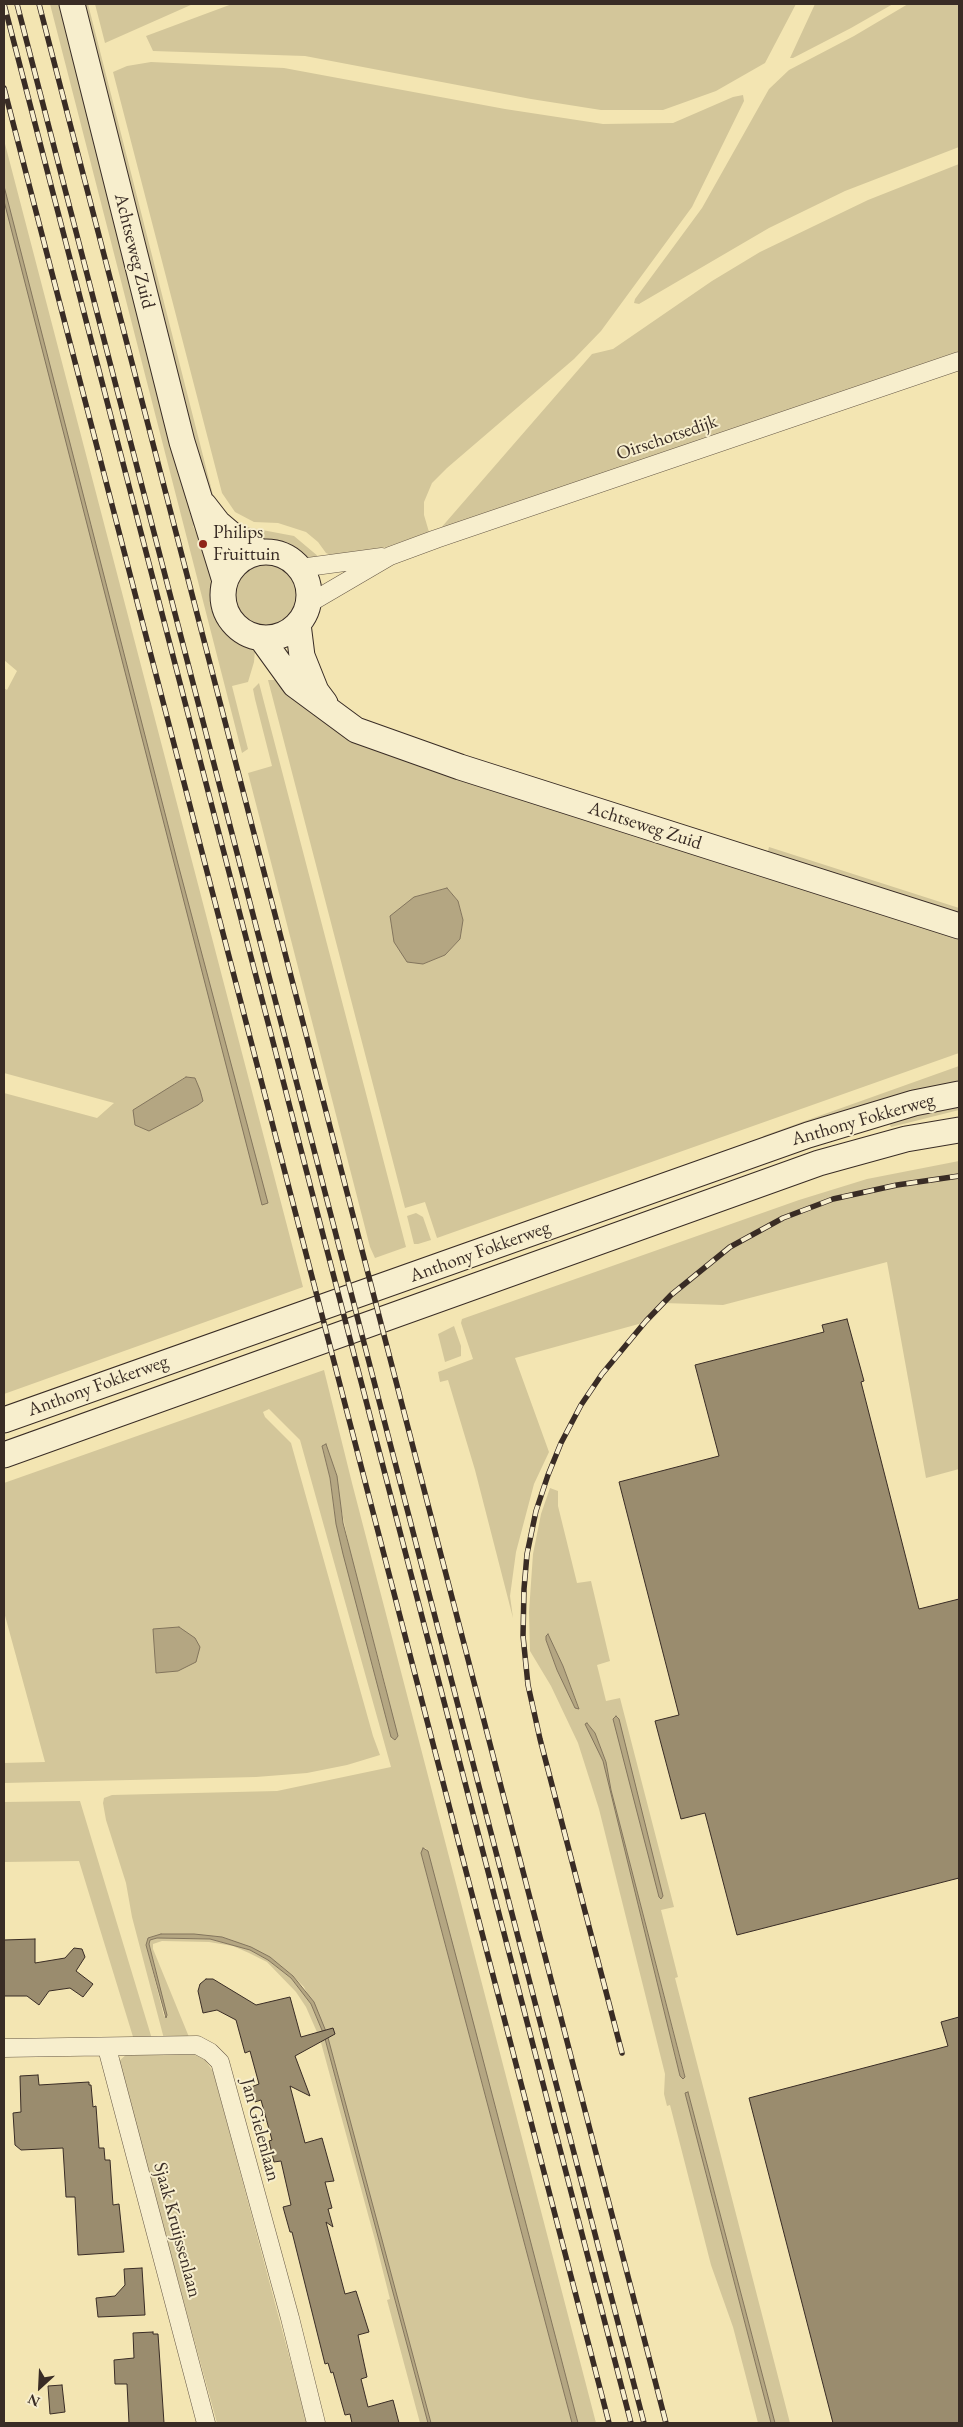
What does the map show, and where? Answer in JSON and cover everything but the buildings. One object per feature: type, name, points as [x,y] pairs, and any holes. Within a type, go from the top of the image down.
[{"type":"main road","name":"Achtseweg Zuid","points":[[72,4],[198,497],[224,581]]},
{"type":"main road","name":"Achtseweg Zuid","points":[[198,497],[218,523],[238,540],[261,552]]},
{"type":"main road","points":[[261,552],[282,556],[300,568],[308,585],[303,614],[287,633],[274,638],[260,638],[248,635],[237,628],[229,618],[222,594],[224,581],[230,570],[239,561],[261,552]]},
{"type":"main road","name":"Achtseweg Zuid","points":[[303,614],[302,656],[316,691],[335,716]]},
{"type":"main road","name":"Achtseweg Zuid","points":[[260,638],[295,685],[356,730],[422,754],[959,926]]},
{"type":"main road","name":"Anthony Fokkerweg","points":[[4,1420],[808,1135],[914,1103],[959,1094]]},
{"type":"main road","name":"Anthony Fokkerweg","points":[[4,1455],[819,1163],[906,1139],[959,1130]]},
{"type":"street","name":"Oirschotsedijk","points":[[300,568],[390,556],[959,362]]},
{"type":"street","name":"Oirschotsedijk","points":[[303,614],[390,556]]},
{"type":"street","name":"Jan Gielenlaan","points":[[4,2048],[107,2048],[197,2045],[210,2052],[220,2062],[290,2318],[316,2423]]},
{"type":"street","name":"Sjaak Kruijssenlaan","points":[[107,2048],[206,2423]]},
{"type":"shaded area","points":[[50,4],[61,4],[183,487],[197,523],[193,526],[217,582],[216,606],[221,620],[230,632],[255,650],[254,662],[248,682],[232,686],[248,749],[242,753]]},
{"type":"shaded area","points":[[83,4],[88,4],[213,495],[225,519],[205,486]]},
{"type":"shaded area","points":[[95,4],[193,4],[105,43]]},
{"type":"shaded area","points":[[232,4],[796,4],[765,63],[716,91],[663,110],[601,110],[531,99],[305,56],[153,51],[146,36]]},
{"type":"shaded area","points":[[815,4],[893,4],[851,28],[790,58]]},
{"type":"shaded area","points":[[908,4],[959,4],[959,147],[845,191],[769,228],[639,304],[634,303],[635,299],[702,208],[769,89],[789,70],[854,36]]},
{"type":"shaded area","points":[[151,62],[284,68],[505,109],[603,124],[673,123],[733,97],[743,95],[744,101],[692,207],[601,331],[574,359],[432,483],[424,502],[424,515],[429,532],[386,547],[333,556],[326,553],[318,542],[306,532],[278,523],[254,522],[235,512],[222,493],[113,72],[127,66]]},
{"type":"shaded area","points":[[4,140],[303,1287],[4,1394],[4,1093],[97,1118],[114,1103],[4,1073],[4,688],[7,690],[17,671],[4,660]],"holes":[[[185,1077],[195,1078],[203,1101],[183,1113],[174,1084]]]},
{"type":"shaded area","points":[[959,164],[959,352],[440,529],[592,354],[613,349],[712,281],[760,252],[868,200]]},
{"type":"shaded area","points":[[4,186],[178,864],[268,1203],[262,1205],[4,201]]},
{"type":"shaded area","points":[[241,526],[294,536],[319,557],[304,557],[283,547],[256,542]]},
{"type":"shaded area","points":[[267,565],[279,567],[289,574],[296,584],[298,596],[296,608],[289,618],[279,625],[267,627],[255,625],[245,618],[238,608],[236,596],[238,584],[245,574],[255,567]]},
{"type":"shaded area","points":[[268,680],[277,680],[400,758],[635,837],[785,881],[959,936],[959,1053],[437,1238],[425,1202],[405,1208]],"holes":[[[447,888],[458,901],[463,919],[460,939],[445,955],[423,964],[414,897]]]},
{"type":"shaded area","points":[[259,683],[406,1247],[375,1258],[370,1247],[248,773],[272,766],[253,689]]},
{"type":"shaded area","points":[[769,847],[959,908],[959,917],[767,855]]},
{"type":"shaded area","points":[[447,888],[458,901],[463,920],[460,939],[445,955],[423,964],[407,962],[394,942],[390,916],[414,897]]},
{"type":"shaded area","points":[[959,1066],[959,1084],[766,1141],[763,1136]]},
{"type":"shaded area","points":[[186,1077],[195,1078],[203,1101],[149,1131],[135,1125],[133,1110]]},
{"type":"shaded area","points":[[959,1105],[959,1110],[891,1127],[888,1121]]},
{"type":"shaded area","points":[[959,1161],[959,1469],[926,1478],[887,1262],[723,1305],[664,1303],[646,1322],[515,1358],[549,1452],[534,1484],[516,1552],[510,1596],[513,1618],[475,1470],[448,1380],[440,1382],[438,1372],[473,1359],[461,1323],[462,1319],[799,1200],[867,1179]]},
{"type":"shaded area","points":[[416,1213],[423,1217],[431,1240],[414,1244],[407,1216]]},
{"type":"shaded area","points":[[454,1326],[461,1346],[461,1356],[445,1362],[438,1334]]},
{"type":"shaded area","points":[[324,1370],[596,2423],[578,2423],[426,1848],[421,1853],[572,2423],[431,2423],[327,2034],[304,1987],[293,1976],[270,1957],[222,1937],[161,1934],[148,1938],[146,1945],[164,2016],[167,2018],[149,1944],[150,1940],[157,1938],[210,1939],[250,1950],[268,1960],[291,1978],[311,2004],[324,2035],[428,2423],[420,2423],[387,2300],[390,2299],[375,2240],[320,2039],[306,2007],[296,1992],[267,1962],[233,1946],[209,1942],[162,1941],[153,1944],[153,1949],[189,2037],[164,2038],[163,2035],[132,1917],[126,1883],[106,1820],[104,1798],[112,1795],[277,1791],[391,1767],[300,1440],[269,1409],[263,1412],[265,1417],[291,1443],[373,1736],[380,1755],[347,1765],[307,1773],[256,1777],[4,1783],[4,1763],[45,1762],[4,1612],[4,1483]],"holes":[[[326,1445],[337,1476],[339,1498],[350,1551],[385,1684],[392,1740],[336,1524],[330,1478],[322,1447]]]},
{"type":"shaded area","points":[[326,1444],[337,1476],[343,1523],[398,1736],[395,1740],[391,1737],[336,1524],[330,1478],[322,1446]]},
{"type":"shaded area","points":[[550,1488],[558,1491],[558,1506],[577,1583],[591,1581],[610,1661],[597,1665],[606,1701],[620,1698],[674,1907],[661,1910],[678,1977],[675,1978],[790,2423],[775,2423],[688,2092],[685,2093],[771,2423],[758,2423],[733,2327],[711,2265],[670,2105],[667,2106],[664,2094],[665,2074],[599,1809],[578,1743],[551,1686],[530,1651],[529,1612],[533,1554],[541,1514]],"holes":[[[548,1635],[563,1666],[579,1708],[575,1708],[557,1670],[546,1640]],[[587,1723],[595,1733],[606,1762],[611,1790],[685,2076],[680,2076],[603,1761]]]},
{"type":"shaded area","points":[[179,1627],[195,1638],[200,1647],[196,1662],[178,1671],[156,1673],[153,1629]]},
{"type":"shaded area","points":[[548,1634],[563,1666],[579,1709],[575,1708],[557,1670],[546,1640]]},
{"type":"shaded area","points":[[616,1716],[619,1719],[663,1896],[661,1899],[613,1719]]},
{"type":"shaded area","points":[[587,1723],[595,1733],[606,1762],[611,1790],[685,2077],[683,2079],[680,2076],[603,1761],[585,1724]]},
{"type":"shaded area","points":[[80,1801],[152,2039],[134,2040],[79,1861],[4,1862],[4,1802]]},
{"type":"shaded area","points":[[423,1848],[428,1851],[578,2423],[572,2423],[421,1853]]},
{"type":"shaded area","points":[[161,1934],[194,1934],[222,1937],[251,1947],[270,1957],[293,1976],[314,2002],[327,2034],[431,2423],[428,2423],[324,2035],[311,2004],[291,1978],[268,1960],[250,1950],[210,1939],[157,1938],[150,1940],[149,1944],[167,2015],[166,2018],[146,1945],[148,1938]]},
{"type":"shaded area","points":[[128,2053],[194,2053],[204,2059],[213,2071],[307,2423],[217,2423],[118,2062]]},
{"type":"shaded area","points":[[688,2092],[775,2423],[771,2423],[685,2093]]},
{"type":"railway","points":[[4,4],[631,2423]]},
{"type":"railway","points":[[17,4],[644,2423]]},
{"type":"railway","points":[[39,4],[666,2423]]},
{"type":"railway","points":[[4,88],[609,2423]]},
{"type":"railway","points":[[622,2053],[540,1739],[528,1685],[523,1636],[527,1554],[536,1511],[548,1475],[561,1443],[581,1405],[602,1374],[646,1321],[671,1295],[730,1247],[783,1218],[833,1199],[897,1185],[959,1176]]},
{"type":"place","name":"Philips Fruittuin","points":[[203,544]]}]
